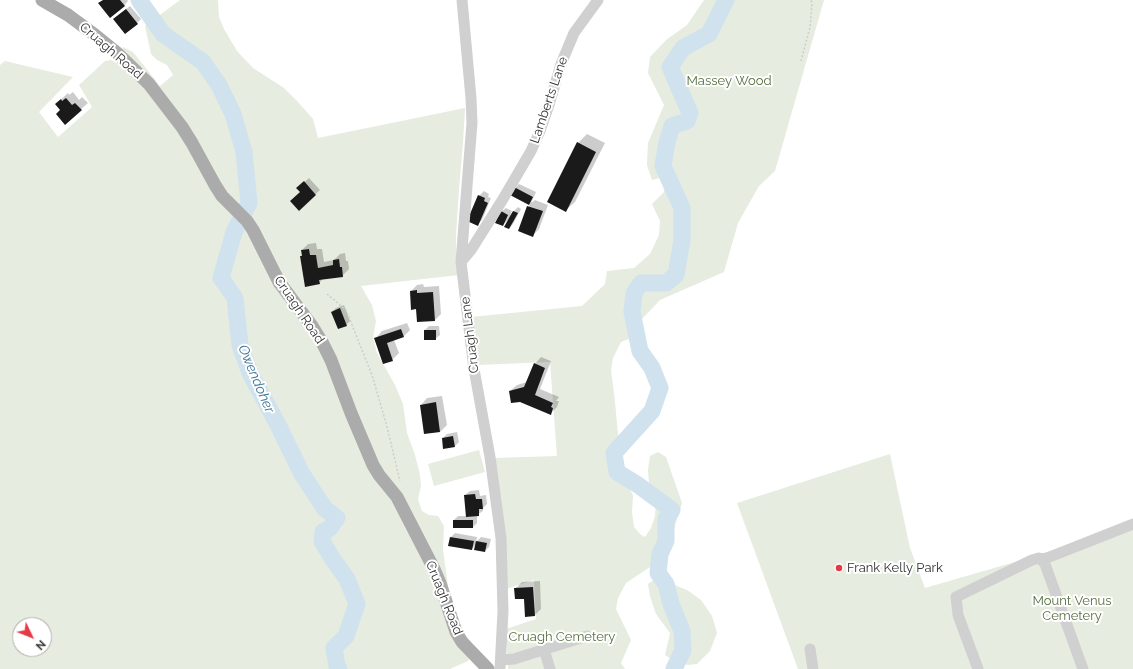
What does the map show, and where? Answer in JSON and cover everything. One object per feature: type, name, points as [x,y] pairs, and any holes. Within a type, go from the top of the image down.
[{"type":"main road","name":"Cruagh Road","points":[[42,0],[68,15],[100,39],[116,52],[149,84],[182,127],[218,191],[253,230],[279,282],[312,326],[326,349],[373,465],[397,497],[434,569],[456,632],[462,642],[488,669]]},
{"type":"street","name":"Cruagh Lane","points":[[462,0],[472,123],[461,262],[474,369],[490,457],[501,538],[503,611],[500,664]]},
{"type":"street","name":"Lamberts Lane","points":[[461,262],[471,250],[531,151],[540,131],[561,64],[574,33],[598,0]]},
{"type":"street","points":[[978,669],[958,615],[956,597],[1032,560],[1047,558],[1133,524]]},
{"type":"street","points":[[1042,559],[1083,669]]},
{"type":"street","points":[[500,664],[587,636]]},
{"type":"street","points":[[544,649],[550,669]]},
{"type":"street","points":[[810,649],[813,669]]},
{"type":"path","points":[[801,61],[810,27],[811,0]]},
{"type":"path","points":[[327,294],[346,310],[372,375],[386,423],[400,481]]},
{"type":"green space","points":[[180,0],[218,0],[219,17],[237,51],[253,68],[284,88],[297,101],[313,119],[318,138],[465,108],[456,236],[456,265],[459,275],[361,286],[372,305],[376,321],[373,338],[377,353],[395,385],[403,404],[407,433],[420,475],[421,486],[418,499],[422,511],[429,515],[438,516],[444,526],[443,550],[450,600],[464,633],[476,649],[468,661],[450,669],[0,669],[0,65],[5,61],[73,77],[39,112],[58,137],[92,107],[79,85],[105,61],[111,60],[118,63],[123,47],[133,52],[160,86],[173,75],[167,65],[157,60],[151,54],[145,26]],"holes":[[[304,181],[316,195],[299,211],[290,201],[300,192]],[[309,249],[310,255],[316,255],[318,268],[333,265],[333,260],[338,259],[340,267],[342,267],[343,277],[319,280],[319,284],[305,286],[300,256],[302,256],[301,250]]]},
{"type":"green space","points":[[704,0],[824,0],[775,171],[759,186],[738,223],[724,272],[660,300],[642,319],[638,331],[629,339],[621,342],[613,358],[611,370],[620,456],[623,478],[633,495],[632,512],[634,527],[641,535],[645,537],[651,528],[655,516],[656,502],[649,484],[648,470],[650,456],[658,452],[666,457],[682,503],[674,529],[672,546],[662,559],[626,583],[618,598],[616,609],[631,640],[621,663],[625,669],[508,669],[506,629],[536,619],[534,580],[506,589],[494,458],[557,456],[550,362],[478,365],[471,317],[582,306],[605,284],[607,271],[634,268],[650,254],[659,235],[660,221],[652,204],[664,192],[663,177],[652,180],[647,165],[648,143],[664,105],[648,73],[650,57],[666,40],[687,25]]},
{"type":"green space","points":[[479,450],[485,472],[434,486],[428,464]]},
{"type":"green space","name":"Mount Venus Cemetery","points":[[890,454],[910,548],[925,588],[1039,555],[1133,521],[1133,669],[798,669],[737,503]]},
{"type":"green space","points":[[655,579],[665,579],[687,590],[701,600],[712,616],[717,633],[710,651],[697,664],[688,665],[676,662],[665,655],[670,633],[656,614],[650,596],[648,584]]},
{"type":"building","points":[[103,0],[120,0],[125,6],[110,18],[98,3]]},
{"type":"building","points":[[126,9],[138,24],[125,34],[113,19]]},
{"type":"building","points":[[66,98],[72,105],[75,103],[82,110],[65,125],[56,114],[60,110],[55,104],[61,99],[62,101]]},
{"type":"building","points":[[577,142],[596,152],[566,212],[547,202]]},
{"type":"building","points":[[304,181],[316,195],[299,211],[290,201],[300,192],[296,188]]},
{"type":"building","points":[[514,187],[533,197],[529,205],[510,195]]},
{"type":"building","points":[[478,195],[485,198],[484,201],[488,203],[478,226],[467,221]]},
{"type":"building","points":[[527,206],[543,211],[533,237],[518,231]]},
{"type":"building","points":[[501,211],[508,215],[503,226],[495,223]]},
{"type":"building","points":[[513,211],[518,213],[509,229],[504,227]]},
{"type":"building","points":[[309,249],[310,255],[316,255],[318,268],[333,265],[333,260],[339,259],[343,277],[319,280],[320,284],[305,287],[300,256],[302,256],[301,250]]},
{"type":"building","points":[[417,290],[417,293],[433,292],[435,321],[417,322],[416,309],[411,310],[410,291]]},
{"type":"building","points":[[340,308],[347,326],[338,329],[331,312]]},
{"type":"building","points":[[401,329],[404,337],[387,343],[393,361],[383,364],[374,338]]},
{"type":"building","points":[[424,330],[436,330],[436,340],[424,340]]},
{"type":"building","points":[[534,363],[545,368],[535,395],[553,403],[551,407],[553,408],[551,415],[520,402],[511,403],[509,391],[524,387]]},
{"type":"building","points":[[436,402],[440,432],[424,434],[420,405]]},
{"type":"building","points":[[453,436],[455,447],[443,449],[442,438]]},
{"type":"building","points":[[475,494],[476,499],[482,499],[483,509],[479,509],[479,516],[466,517],[464,495]]},
{"type":"building","points":[[453,520],[473,520],[473,528],[453,528]]},
{"type":"building","points":[[450,537],[474,541],[472,550],[448,546]]},
{"type":"building","points":[[476,541],[487,543],[485,552],[474,550]]},
{"type":"building","points":[[533,587],[535,616],[525,617],[524,599],[515,599],[514,588]]},
{"type":"waterway","name":"Owendoher","points":[[139,0],[163,34],[203,62],[219,85],[233,114],[244,152],[249,203],[234,232],[221,278],[235,298],[240,345],[250,373],[302,474],[325,509],[337,518],[330,528],[323,532],[322,541],[347,579],[357,604],[346,636],[334,648],[337,666],[339,669]]},
{"type":"waterway","points":[[674,669],[683,650],[682,631],[671,604],[666,584],[658,573],[660,554],[666,541],[666,519],[672,510],[638,485],[617,472],[614,453],[652,411],[660,388],[652,368],[640,351],[632,312],[634,293],[641,283],[666,283],[676,275],[682,240],[682,208],[663,166],[667,142],[672,126],[687,121],[690,113],[670,67],[683,48],[709,34],[726,0]]},
{"type":"place","name":"Frank Kelly Park","points":[[839,568]]},
{"type":"park label","name":"Massey Wood","points":[[729,81]]},
{"type":"park label","name":"Cruagh Cemetery","points":[[562,637]]}]
